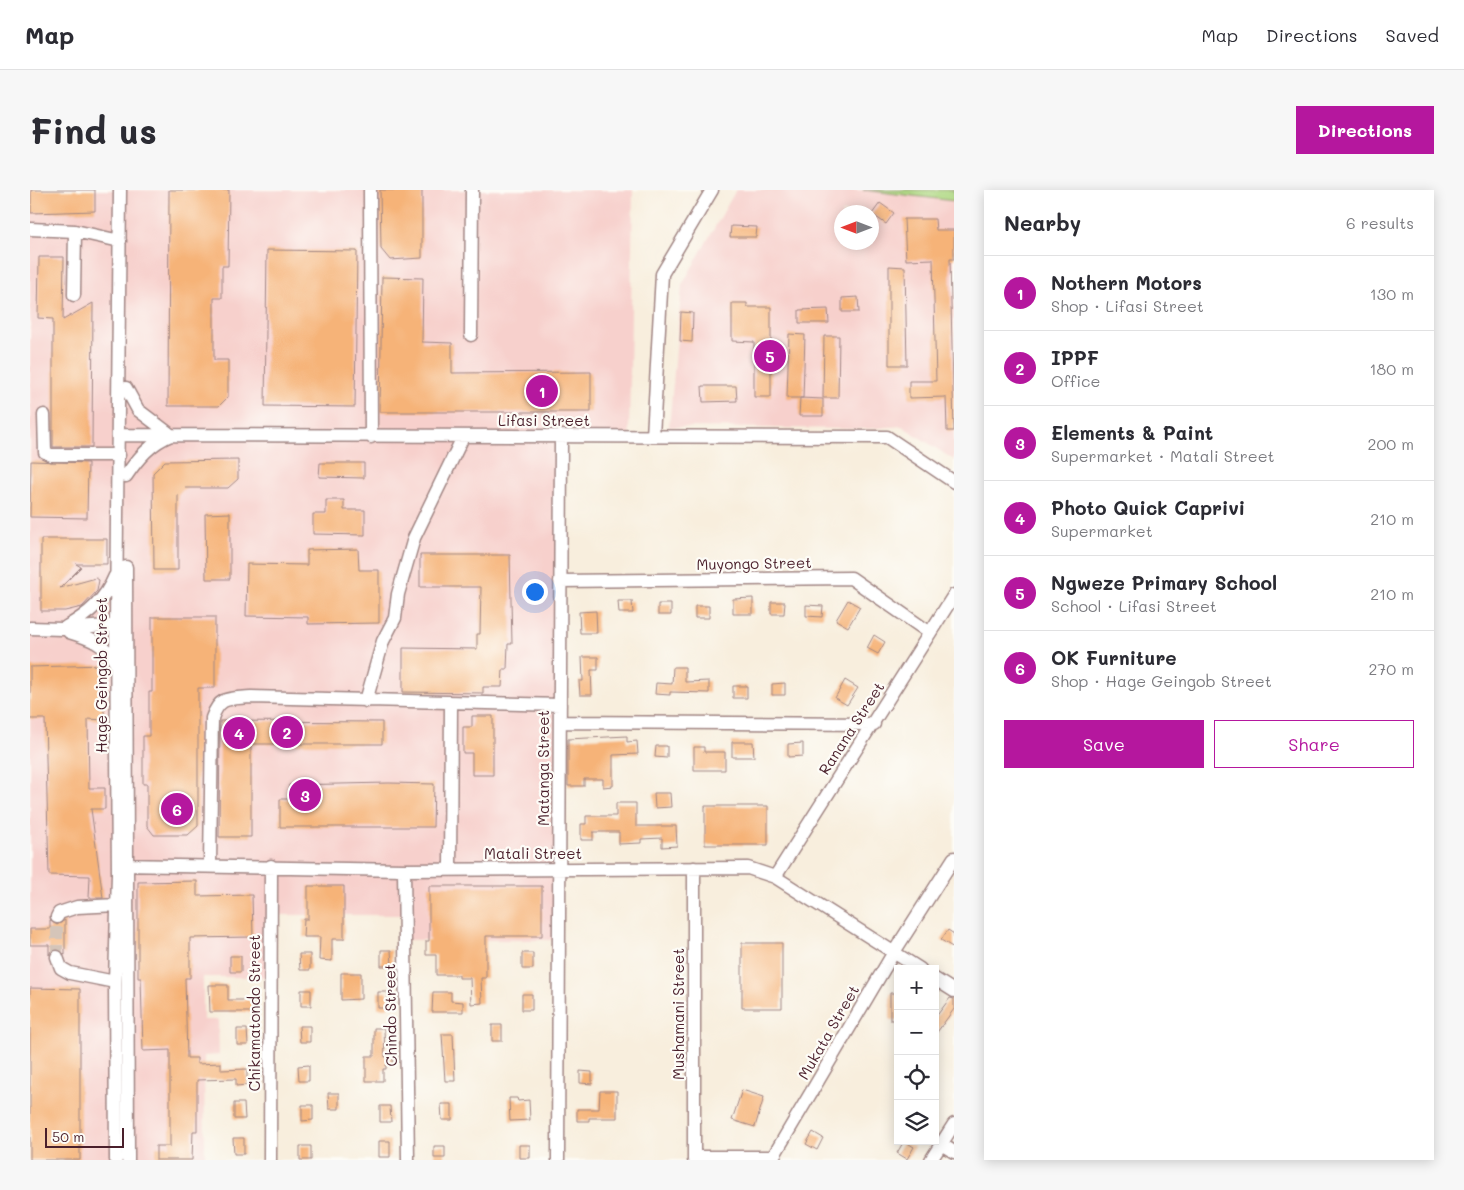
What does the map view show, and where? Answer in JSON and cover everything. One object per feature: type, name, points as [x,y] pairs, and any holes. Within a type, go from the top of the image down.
[{"type":"street","name":"Hage Geingob Street","points":[[120,190],[123,435],[126,476],[121,625],[128,1160]]},
{"type":"street","name":"Hage Geingob Street","points":[[116,1160],[115,982],[117,905],[123,865],[117,666],[121,625],[117,569],[119,456],[123,435],[126,388],[126,190]]},
{"type":"street","points":[[370,190],[371,437]]},
{"type":"street","points":[[471,335],[472,190]]},
{"type":"street","points":[[653,436],[662,274],[712,190]]},
{"type":"street","points":[[30,229],[75,231],[120,241]]},
{"type":"street","points":[[74,295],[75,231]]},
{"type":"street","points":[[126,388],[138,410],[172,435]]},
{"type":"street","points":[[44,416],[45,452],[51,456],[119,456]]},
{"type":"street","name":"Lifasi Street","points":[[123,435],[887,437],[954,482]]},
{"type":"street","points":[[126,476],[135,463],[157,441],[172,435]]},
{"type":"street","name":"Matanga Street","points":[[558,1160],[561,436]]},
{"type":"street","points":[[366,701],[383,641],[395,618],[398,594],[414,538],[463,437]]},
{"type":"street","points":[[62,629],[94,608],[105,596],[117,569]]},
{"type":"street","name":"Muyongo Street","points":[[560,581],[851,578],[930,634]]},
{"type":"street","name":"Ranana Street","points":[[775,877],[874,724],[954,595]]},
{"type":"street","points":[[30,628],[62,629],[121,625]]},
{"type":"street","points":[[62,629],[92,639],[112,655],[117,666]]},
{"type":"street","points":[[210,865],[212,718],[217,705],[225,699],[251,697],[451,704],[560,705]]},
{"type":"street","points":[[450,869],[451,704]]},
{"type":"street","points":[[560,722],[874,724]]},
{"type":"street","name":"Mukata Street","points":[[694,1159],[773,1157],[894,952],[954,858]]},
{"type":"street","name":"Matali Street","points":[[123,865],[271,866],[404,870],[748,868],[775,877],[914,965]]},
{"type":"street","name":"Chikamatondo Street","points":[[270,1160],[271,866]]},
{"type":"street","name":"Mushamani Street","points":[[694,868],[694,1159]]},
{"type":"street","name":"Chindo Street","points":[[404,870],[408,1160]]},
{"type":"street","points":[[57,917],[59,913],[67,909],[117,905]]},
{"type":"street","points":[[57,957],[60,968],[70,973],[115,982]]},
{"type":"street","points":[[939,981],[954,990]]},
{"type":"street","points":[[931,1160],[954,1124]]},
{"type":"street","points":[[941,1144],[954,1152]]},
{"type":"shaded area","points":[[30,190],[633,190],[629,436],[561,436],[559,940],[405,940],[405,915],[271,915],[271,977],[203,977],[203,1020],[218,1020],[219,1055],[204,1056],[205,1160],[30,1160]]},
{"type":"shaded area","points":[[736,190],[863,190],[954,201],[954,460],[902,426],[865,429],[669,427],[682,285]]},
{"type":"green space","points":[[864,190],[954,190],[954,201]]},
{"type":"building","points":[[31,190],[95,190],[95,211],[31,213]]},
{"type":"building","points":[[169,190],[229,190],[228,266],[222,266],[222,298],[214,298],[214,360],[228,360],[228,397],[219,406],[168,406]]},
{"type":"building","points":[[380,190],[422,190],[422,258],[390,260],[381,249]]},
{"type":"building","points":[[880,203],[894,213],[886,224],[879,219]]},
{"type":"building","points":[[904,219],[935,219],[936,230],[954,230],[954,259],[950,259],[954,431],[947,431],[946,397],[909,398],[909,381],[936,381],[933,259],[906,260]]},
{"type":"building","points":[[731,226],[757,227],[756,237],[730,237]]},
{"type":"building","points":[[267,250],[357,251],[355,407],[265,406]]},
{"type":"building","points":[[39,257],[64,257],[63,320],[93,303],[92,447],[53,447],[53,319],[38,318]]},
{"type":"building","points":[[889,266],[905,267],[907,365],[889,365]]},
{"type":"building","points":[[382,277],[423,278],[422,342],[452,343],[452,373],[591,372],[591,412],[380,412]]},
{"type":"building","points":[[858,297],[859,312],[842,312],[842,298]]},
{"type":"building","points":[[732,303],[747,303],[747,307],[771,307],[771,397],[754,397],[754,342],[732,341]]},
{"type":"building","points":[[828,309],[829,323],[799,323],[799,310]]},
{"type":"building","points":[[681,312],[693,313],[692,342],[680,341]]},
{"type":"building","points":[[789,334],[805,335],[803,398],[787,398]]},
{"type":"building","points":[[824,336],[839,336],[838,398],[823,398]]},
{"type":"building","points":[[702,386],[736,386],[737,401],[703,402]]},
{"type":"building","points":[[800,398],[823,399],[823,416],[799,416]]},
{"type":"building","points":[[238,460],[238,479],[228,488],[185,488],[178,495],[178,570],[154,570],[153,473],[165,461]]},
{"type":"building","points":[[31,461],[88,463],[87,518],[30,517]]},
{"type":"building","points":[[320,463],[364,463],[364,478],[319,477]]},
{"type":"building","points":[[326,500],[344,500],[344,510],[365,510],[365,535],[313,534],[313,514],[326,514]]},
{"type":"building","points":[[230,513],[230,579],[206,579],[205,514]]},
{"type":"building","points":[[41,539],[107,539],[107,564],[76,564],[81,567],[60,588],[96,578],[99,580],[97,591],[82,607],[65,611],[41,611]]},
{"type":"building","points":[[358,549],[359,570],[379,570],[379,623],[308,624],[308,617],[246,616],[247,564],[307,565],[307,550]]},
{"type":"building","points":[[420,555],[510,555],[512,644],[508,644],[507,669],[503,669],[502,687],[483,687],[483,693],[403,692],[403,648],[477,649],[477,634],[480,634],[481,587],[420,587]]},
{"type":"building","points":[[753,598],[753,614],[733,614],[733,599]]},
{"type":"building","points":[[848,600],[860,607],[848,627],[836,620]]},
{"type":"building","points":[[618,601],[632,601],[633,613],[619,613]]},
{"type":"building","points":[[771,602],[785,602],[784,614],[771,614]]},
{"type":"building","points":[[658,604],[671,604],[671,615],[658,615]]},
{"type":"building","points":[[806,605],[823,606],[822,617],[806,616]]},
{"type":"building","points":[[695,606],[709,606],[709,618],[695,618]]},
{"type":"building","points":[[596,611],[597,633],[580,633],[579,612]]},
{"type":"building","points":[[152,617],[215,617],[215,688],[198,688],[198,826],[188,835],[154,835],[147,826],[147,784],[143,784],[143,736],[149,736],[149,692],[152,692]]},
{"type":"building","points":[[874,635],[885,642],[878,654],[867,648]]},
{"type":"building","points":[[582,657],[598,657],[598,670],[591,670],[592,695],[580,695],[579,681],[583,681]]},
{"type":"building","points":[[104,665],[104,720],[88,719],[89,788],[105,788],[105,809],[91,809],[103,898],[89,898],[90,876],[49,875],[45,719],[30,719],[30,667]]},
{"type":"building","points":[[673,667],[685,667],[685,682],[709,681],[709,693],[670,692],[670,695],[655,694],[656,683],[672,684]]},
{"type":"building","points":[[845,680],[858,688],[847,705],[835,698]]},
{"type":"building","points":[[785,683],[785,695],[772,695],[772,684]]},
{"type":"building","points":[[733,686],[747,686],[747,698],[733,698]]},
{"type":"building","points":[[472,716],[493,716],[493,775],[472,775],[472,753],[463,753],[463,727],[472,727]]},
{"type":"building","points":[[220,721],[382,722],[382,744],[251,744],[251,837],[219,837]]},
{"type":"building","points":[[627,736],[627,742],[637,741],[638,754],[613,755],[613,786],[603,787],[603,779],[584,779],[584,786],[568,786],[568,739]]},
{"type":"building","points":[[732,742],[753,742],[754,757],[732,757]]},
{"type":"building","points":[[803,743],[803,756],[788,757],[788,744]]},
{"type":"building","points":[[656,746],[667,746],[667,758],[655,757]]},
{"type":"building","points":[[694,747],[704,747],[704,752],[725,752],[725,770],[694,770]]},
{"type":"building","points":[[434,784],[433,827],[280,827],[280,799],[289,799],[289,785]]},
{"type":"building","points":[[654,793],[670,793],[671,807],[655,808]]},
{"type":"building","points":[[616,803],[636,803],[636,826],[676,826],[677,846],[662,847],[662,838],[641,839],[641,843],[619,844],[619,832],[593,832],[593,840],[581,840],[581,824],[586,824],[586,816],[616,816]]},
{"type":"building","points":[[705,806],[768,806],[768,845],[705,845]]},
{"type":"building","points":[[197,881],[197,896],[252,895],[253,937],[190,938],[190,978],[185,978],[187,1058],[197,1058],[197,1064],[221,1063],[221,1070],[247,1069],[247,1085],[236,1086],[236,1079],[197,1080],[197,1131],[193,1131],[192,1160],[156,1160],[156,1146],[170,1146],[170,1050],[143,1051],[141,978],[138,978],[138,882]]},
{"type":"building","points":[[308,886],[344,886],[344,939],[332,939],[332,961],[319,960],[320,937],[303,937],[304,919],[308,919]]},
{"type":"building","points":[[429,886],[542,886],[542,936],[486,936],[486,978],[481,978],[482,1003],[471,1004],[470,978],[459,978],[459,975],[436,975],[436,955],[426,955],[426,941],[429,941]]},
{"type":"building","points":[[50,920],[57,925],[65,920],[65,955],[58,949],[51,951],[49,955],[49,945],[30,945],[30,929],[50,929]]},
{"type":"building","points":[[948,930],[954,934],[954,948],[941,940]]},
{"type":"building","points":[[742,943],[782,943],[782,1008],[742,1008]]},
{"type":"building","points":[[381,950],[391,950],[392,966],[381,966]]},
{"type":"building","points":[[522,953],[533,953],[533,969],[522,969]]},
{"type":"building","points":[[299,954],[310,954],[310,970],[300,970]]},
{"type":"building","points":[[230,956],[241,956],[241,972],[230,972]]},
{"type":"building","points":[[341,973],[361,973],[361,999],[341,1000]]},
{"type":"building","points":[[209,985],[228,985],[228,1000],[256,1000],[256,1012],[210,1012]]},
{"type":"building","points":[[30,988],[80,989],[80,1160],[30,1160]]},
{"type":"building","points":[[301,990],[311,990],[311,1006],[301,1006]]},
{"type":"building","points":[[378,992],[388,992],[388,1008],[378,1008]]},
{"type":"building","points":[[433,992],[451,992],[451,1001],[463,1002],[463,1012],[432,1012]]},
{"type":"building","points":[[890,993],[894,993],[894,1020],[890,1020]]},
{"type":"building","points":[[522,994],[532,994],[532,1010],[522,1010]]},
{"type":"building","points":[[950,998],[954,999],[954,1009],[939,1030],[939,1013]]},
{"type":"building","points":[[492,1025],[502,1025],[502,1041],[492,1041]]},
{"type":"building","points":[[299,1026],[310,1026],[310,1042],[300,1042]]},
{"type":"building","points":[[374,1028],[384,1028],[385,1057],[393,1057],[393,1065],[386,1065],[386,1069],[383,1069],[383,1081],[366,1081],[366,1056],[374,1056]]},
{"type":"building","points":[[237,1029],[247,1029],[248,1045],[237,1045]]},
{"type":"building","points":[[442,1034],[453,1034],[455,1081],[445,1081]]},
{"type":"building","points":[[309,1065],[309,1081],[299,1081],[298,1066]]},
{"type":"building","points":[[580,1071],[592,1072],[592,1084],[580,1083]]},
{"type":"building","points":[[742,1090],[764,1097],[755,1127],[732,1120]]},
{"type":"building","points":[[600,1091],[617,1091],[617,1118],[589,1118],[589,1121],[577,1121],[577,1109],[599,1109]]},
{"type":"building","points":[[328,1093],[339,1093],[339,1109],[329,1109]]},
{"type":"building","points":[[509,1098],[517,1098],[518,1101],[529,1100],[530,1120],[510,1121]]},
{"type":"building","points":[[234,1103],[244,1103],[245,1119],[234,1119]]},
{"type":"building","points":[[441,1104],[452,1104],[452,1120],[442,1120]]},
{"type":"building","points":[[302,1105],[313,1105],[313,1120],[302,1121]]},
{"type":"building","points":[[380,1106],[390,1106],[391,1122],[380,1122]]},
{"type":"building","points":[[813,1132],[823,1138],[817,1150],[806,1144]]},
{"type":"building","points":[[233,1138],[244,1138],[244,1154],[234,1154]]},
{"type":"building","points":[[379,1141],[390,1141],[390,1157],[379,1157]]},
{"type":"building","points":[[519,1145],[530,1145],[530,1158],[519,1158]]},
{"type":"building","points":[[902,1145],[914,1147],[907,1159],[897,1153]]},
{"type":"building","points":[[300,1146],[311,1146],[311,1160],[300,1160]]},
{"type":"building","points":[[434,1146],[445,1146],[445,1158],[434,1158]]},
{"type":"tunnel","points":[[57,917],[57,957]]},
{"type":"place","name":"Ngweze Primary School","points":[[770,356]]},
{"type":"place","name":"Nothern Motors","points":[[542,391]]},
{"type":"place","name":"IPPF","points":[[287,732]]},
{"type":"place","name":"Photo Quick Caprivi","points":[[239,733]]},
{"type":"place","name":"Elements & Paint","points":[[305,795]]},
{"type":"place","name":"OK Furniture","points":[[177,809]]}]
